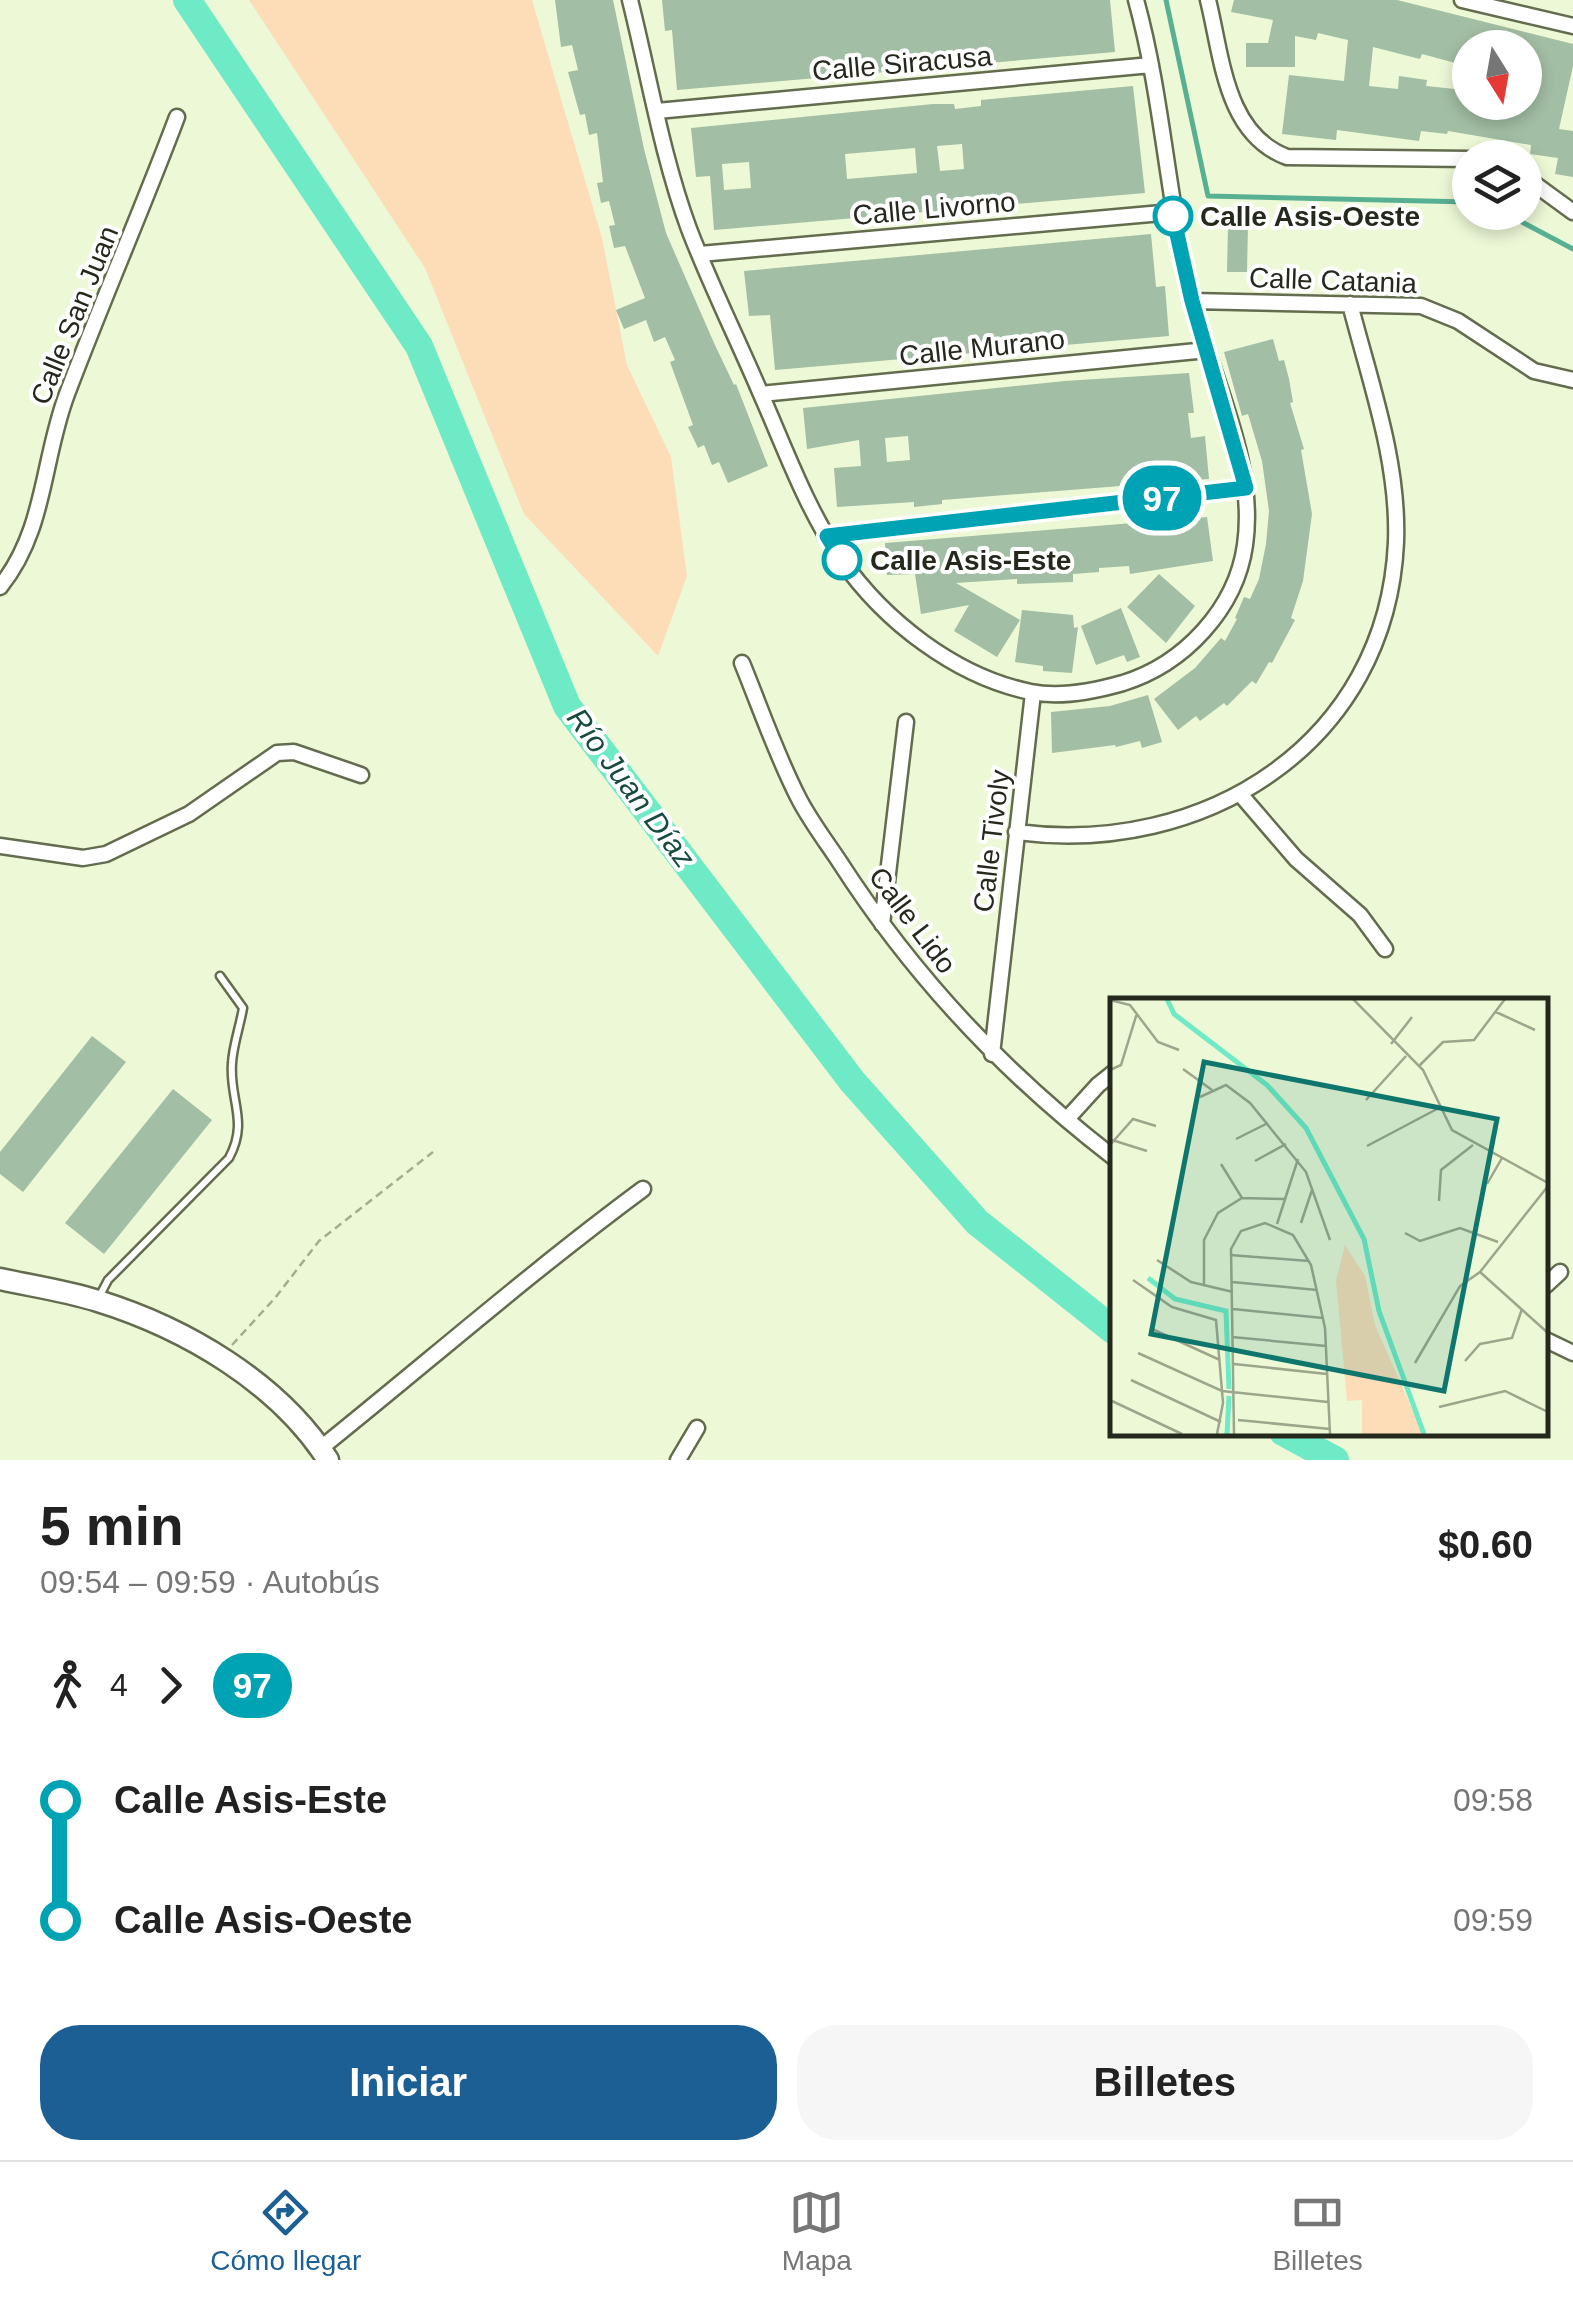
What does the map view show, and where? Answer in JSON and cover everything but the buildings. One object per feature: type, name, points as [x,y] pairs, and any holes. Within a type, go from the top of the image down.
[{"type":"main road","points":[[0,1279],[97,1300],[149,1320],[221,1358],[292,1415],[324,1454]]},
{"type":"street","points":[[630,0],[681,206],[827,536],[878,603],[941,655],[986,679],[1034,692],[1080,692],[1150,673],[1194,641],[1226,601],[1245,547],[1246,488],[1192,301],[1172,212],[1166,138],[1136,0]]},
{"type":"street","points":[[1208,0],[1232,94],[1244,124],[1259,142],[1287,156],[1452,160]]},
{"type":"street","points":[[1462,0],[1573,26]]},
{"type":"street","name":"Calle Siracusa","points":[[657,111],[1151,65]]},
{"type":"street","name":"Calle San Juan","points":[[0,587],[14,570],[32,532],[66,396],[177,117]]},
{"type":"street","points":[[1542,189],[1573,212]]},
{"type":"street","name":"Calle Livorno","points":[[700,254],[1172,212]]},
{"type":"street","name":"Calle Catania","points":[[1192,301],[1401,304],[1440,312],[1534,370],[1573,380]]},
{"type":"street","points":[[1016,832],[1057,838],[1118,834],[1174,821],[1241,795],[1279,768],[1336,712],[1372,651],[1392,584],[1396,520],[1390,462],[1350,304]]},
{"type":"street","name":"Calle Murano","points":[[762,394],[1207,350]]},
{"type":"street","points":[[827,536],[1246,488]]},
{"type":"street","name":"Calle Lido","points":[[742,663],[800,801],[882,924],[935,992],[992,1054],[1110,1155]]},
{"type":"street","name":"Calle Tivoly","points":[[992,1054],[1034,692]]},
{"type":"street","points":[[882,924],[906,722]]},
{"type":"street","points":[[0,846],[83,858],[106,854],[189,814],[277,752],[294,752],[361,775]]},
{"type":"street","points":[[1241,795],[1296,859],[1360,915],[1385,949]]},
{"type":"street","points":[[1067,1119],[1110,1076]]},
{"type":"street","points":[[324,1454],[551,1257],[643,1189]]},
{"type":"street","points":[[1548,1283],[1560,1272]]},
{"type":"street","points":[[1548,1341],[1573,1353]]},
{"type":"street","points":[[678,1460],[697,1428]]},
{"type":"lane","points":[[97,1300],[108,1280],[228,1158],[238,1141],[240,1122],[232,1065],[243,1008],[220,976]]},
{"type":"path","points":[[221,1358],[275,1298],[319,1240],[433,1152]]},
{"type":"shaded area","points":[[249,0],[532,0],[602,238],[627,365],[671,457],[687,576],[658,656],[524,514],[425,268]]},
{"type":"waterway","name":"Río Juan Díaz","points":[[187,0],[419,346],[567,706],[852,1081],[977,1222],[1110,1328]]},
{"type":"waterway","points":[[1166,0],[1208,196],[1452,202]]},
{"type":"waterway","points":[[1537,230],[1573,249]]},
{"type":"waterway","name":"Río Juan Díaz","points":[[1289,1435],[1335,1460]]},
{"type":"bus line","name":"97","points":[[842,560],[827,536],[1246,488],[1192,301],[1173,216]]},
{"type":"place","name":"Calle Asis-Oeste","points":[[1173,216]]},
{"type":"place","name":"Calle Asis-Este","points":[[842,560]]}]
